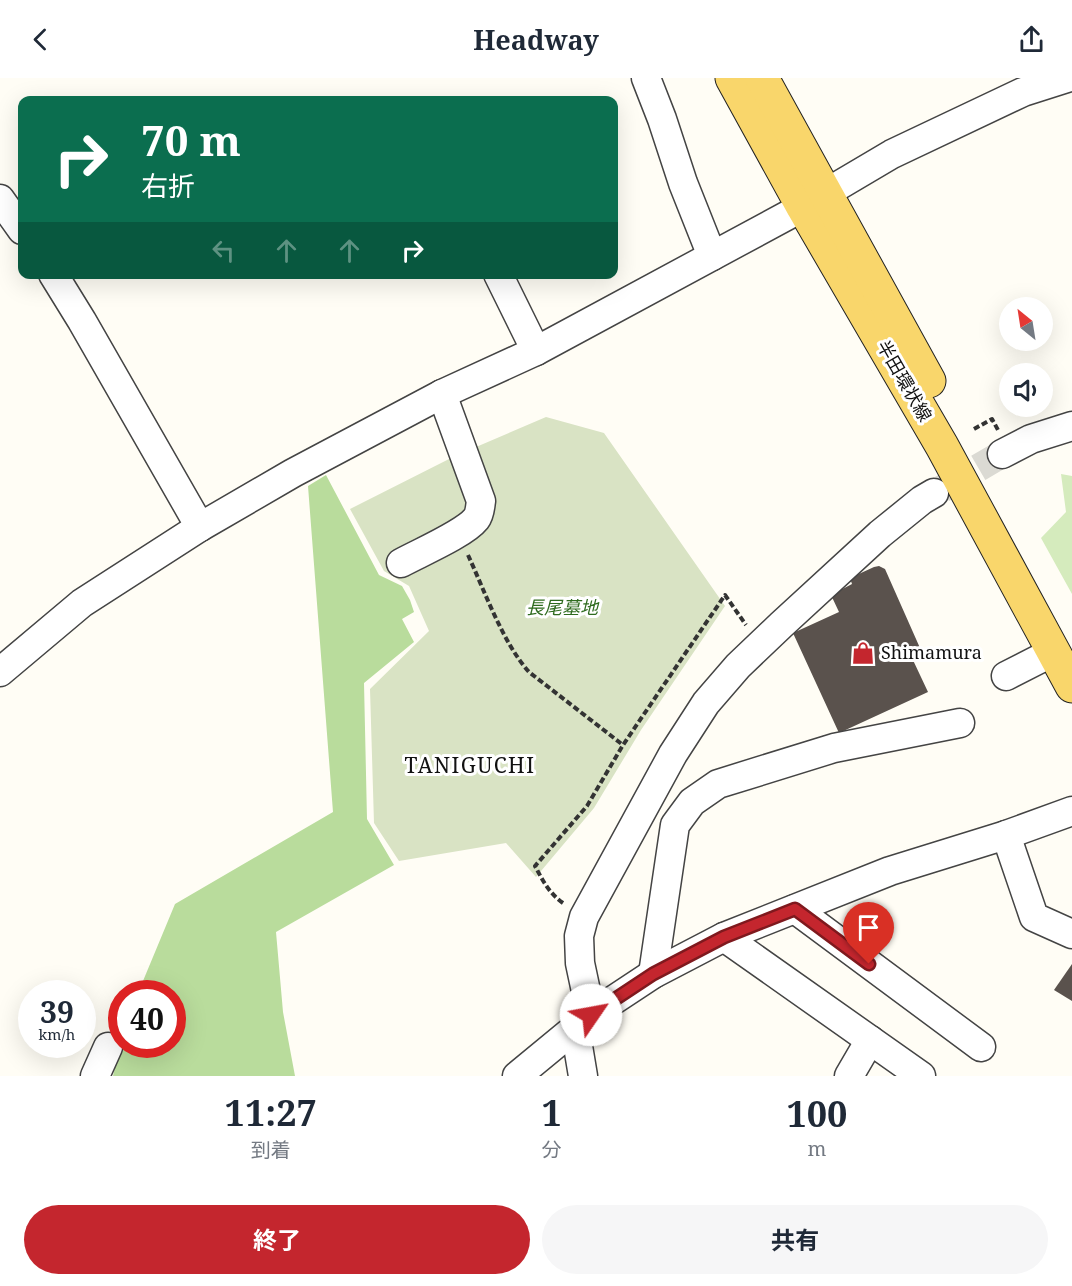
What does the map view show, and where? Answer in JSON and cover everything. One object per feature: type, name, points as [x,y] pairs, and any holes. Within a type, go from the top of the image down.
[{"type":"main road","name":"半田環状線","points":[[732,78],[814,200]]},
{"type":"main road","name":"半田環状線","points":[[762,78],[814,200],[942,446],[1063,645],[1072,686]]},
{"type":"street","points":[[646,78],[683,183],[712,256]]},
{"type":"street","points":[[0,672],[82,603],[200,527],[293,473],[442,394],[536,351],[1020,85],[1067,78]]},
{"type":"street","points":[[1,201],[18,224]]},
{"type":"street","points":[[56,279],[200,527]]},
{"type":"street","points":[[500,279],[536,351]]},
{"type":"street","points":[[401,563],[458,533],[476,519],[480,511],[481,501],[442,394]]},
{"type":"street","points":[[1002,454],[1031,439],[1072,426]]},
{"type":"street","points":[[583,1076],[579,936],[584,917],[673,754],[706,703],[760,644],[880,534],[934,493]]},
{"type":"street","points":[[1006,676],[1063,645]]},
{"type":"street","points":[[653,974],[675,825],[692,802],[718,784],[834,748],[960,723]]},
{"type":"street","points":[[517,1076],[583,1022],[653,974],[724,937],[890,872],[1072,812]]},
{"type":"street","points":[[1006,835],[1034,917],[1072,934]]},
{"type":"street","points":[[795,909],[981,1047]]},
{"type":"street","points":[[724,937],[921,1076]]},
{"type":"street","points":[[849,1076],[870,1040]]},
{"type":"street","points":[[95,1076],[108,1047]]},
{"type":"path","points":[[458,533],[498,621],[521,663],[623,745]]},
{"type":"path","points":[[584,917],[554,897],[535,866],[587,806],[623,745],[725,595],[760,644]]},
{"type":"green space","name":"長尾墓地","points":[[546,417],[604,433],[725,606],[641,730],[594,808],[536,877],[506,843],[399,861],[374,823],[370,689],[429,631],[409,586],[384,571],[350,509],[455,456]]},
{"type":"green space","points":[[1061,474],[1072,476],[1072,594],[1041,538],[1066,512]]},
{"type":"green space","points":[[326,475],[379,575],[402,586],[414,612],[402,619],[414,642],[364,683],[367,819],[394,865],[276,932],[283,1012],[295,1076],[113,1076],[117,1058],[186,1058],[186,980],[143,980],[175,904],[333,812],[308,486]]},
{"type":"building","points":[[879,566],[885,569],[920,648],[920,653],[912,658],[928,692],[839,733],[793,633],[839,612],[831,595],[852,584],[850,578]]},
{"type":"building","points":[[1072,964],[1072,1001],[1054,990]]},
{"type":"tunnel","points":[[942,489],[1002,454]]},
{"type":"place","name":"Shimamura","points":[[863,653]]},
{"type":"district","name":"TANIGUCHI","points":[[470,766]]},
{"type":"route","points":[[591,1015],[653,974],[724,937],[795,909],[869,964]]}]
